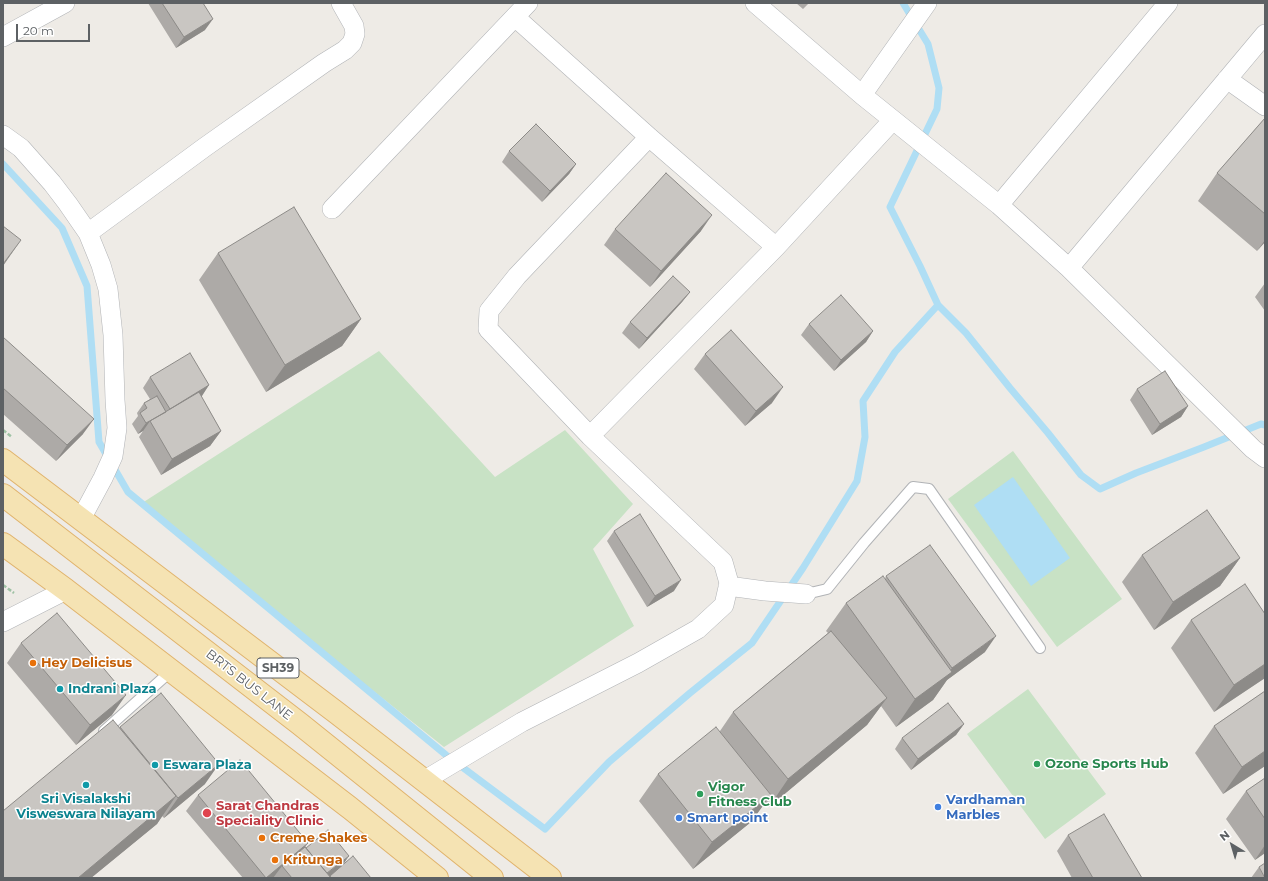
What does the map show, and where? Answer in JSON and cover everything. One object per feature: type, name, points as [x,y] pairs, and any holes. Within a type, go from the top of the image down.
[{"type":"main road","name":"SH39","points":[[3,460],[81,519],[433,775],[550,878]]},
{"type":"main road","name":"BRTS BUS LANE","points":[[3,495],[300,724],[492,878]]},
{"type":"main road","points":[[3,544],[66,590],[350,808],[437,878]]},
{"type":"street","points":[[3,37],[65,3]]},
{"type":"street","points":[[88,233],[205,147],[324,63],[345,50],[352,43],[355,34],[354,26],[341,3]]},
{"type":"street","points":[[332,209],[528,3]]},
{"type":"street","points":[[755,3],[862,95],[999,205],[1069,268],[1225,421],[1265,458]]},
{"type":"street","points":[[999,205],[1168,3]]},
{"type":"street","points":[[862,95],[926,5]]},
{"type":"street","points":[[515,17],[776,246]]},
{"type":"street","points":[[1069,268],[1265,34]]},
{"type":"street","points":[[1227,79],[1265,106]]},
{"type":"street","points":[[590,436],[776,246],[893,120]]},
{"type":"street","points":[[3,134],[21,148],[52,183],[88,233],[101,265],[108,290],[113,335],[114,400],[117,428],[113,456],[81,519]]},
{"type":"street","points":[[433,775],[522,722],[638,663],[698,629],[724,605],[729,583],[723,562],[590,436],[488,329],[489,311],[517,276],[650,137]]},
{"type":"street","points":[[728,586],[806,594]]},
{"type":"street","points":[[3,622],[66,590]]},
{"type":"lane","points":[[806,594],[827,589],[864,543],[913,487],[929,489],[1040,648]]},
{"type":"lane","points":[[94,739],[171,671]]},
{"type":"path","points":[[3,585],[18,596]]},
{"type":"green space","points":[[379,351],[495,477],[565,430],[633,504],[593,549],[634,626],[444,747],[139,505]]},
{"type":"green space","points":[[1013,451],[1122,599],[1057,647],[948,499]]},
{"type":"green space","name":"Ozone Sports Hub","points":[[1028,689],[1106,794],[1045,839],[967,734]]},
{"type":"water","points":[[1013,477],[1070,558],[1031,586],[974,505]]},
{"type":"building","points":[[162,3],[203,3],[213,19],[184,37]]},
{"type":"building","points":[[1265,118],[1265,214],[1217,173]]},
{"type":"building","points":[[536,124],[576,164],[550,191],[509,151]]},
{"type":"building","points":[[666,173],[712,215],[661,271],[615,229]]},
{"type":"building","points":[[294,207],[361,319],[285,365],[218,253]]},
{"type":"building","points":[[3,226],[21,240],[3,264]]},
{"type":"building","points":[[673,276],[690,292],[647,338],[630,322]]},
{"type":"building","points":[[841,295],[873,331],[841,360],[809,324]]},
{"type":"building","points":[[731,330],[783,387],[756,411],[705,354]]},
{"type":"building","points":[[3,337],[94,419],[67,445],[3,388]]},
{"type":"building","points":[[190,353],[209,385],[170,409],[150,377]]},
{"type":"building","points":[[1165,371],[1188,406],[1160,424],[1137,389]]},
{"type":"building","points":[[199,392],[221,431],[172,459],[150,421]]},
{"type":"building","points":[[157,396],[166,412],[146,423],[140,413],[147,408],[144,403]]},
{"type":"building","points":[[1207,510],[1240,558],[1173,602],[1142,555]]},
{"type":"building","points":[[640,514],[681,580],[655,596],[614,531]]},
{"type":"building","points":[[930,545],[996,636],[952,668],[886,576]]},
{"type":"building","points":[[883,576],[952,672],[915,699],[846,603]]},
{"type":"building","points":[[1245,584],[1265,614],[1265,664],[1234,685],[1191,620]]},
{"type":"building","points":[[57,613],[126,695],[90,725],[21,643]]},
{"type":"building","points":[[831,631],[887,698],[788,779],[733,712]]},
{"type":"building","points":[[1265,691],[1265,751],[1242,767],[1214,726]]},
{"type":"building","points":[[161,693],[219,764],[178,798],[120,727]]},
{"type":"building","points":[[948,703],[964,724],[918,759],[902,738]]},
{"type":"building","name":"Sri Visalakshi Visweswara Nilayam","points":[[113,720],[176,796],[78,878],[3,878],[3,811]]},
{"type":"building","points":[[716,727],[771,795],[712,842],[658,774]]},
{"type":"building","points":[[240,760],[308,843],[266,878],[198,795]]},
{"type":"building","points":[[1265,778],[1265,819],[1246,791]]},
{"type":"building","points":[[1104,814],[1142,878],[1093,878],[1068,835]]},
{"type":"building","points":[[328,830],[349,856],[327,873],[306,848]]},
{"type":"building","points":[[305,847],[331,878],[292,878],[282,866]]},
{"type":"building","points":[[353,856],[371,878],[331,878],[330,876]]},
{"type":"building","points":[[1265,863],[1265,878],[1259,867]]},
{"type":"waterway","points":[[903,3],[928,44],[939,88],[937,109],[890,207],[938,305]]},
{"type":"waterway","points":[[3,164],[62,228],[87,286],[99,442],[128,492],[446,755],[545,829],[609,762],[690,693],[752,643],[803,568],[857,481],[865,437],[863,401],[895,352],[938,305],[966,333],[1081,475],[1100,489],[1136,473],[1261,424],[1265,425]]},
{"type":"place","name":"Hey Delicisus","points":[[33,663]]},
{"type":"place","name":"Indrani Plaza","points":[[60,689]]},
{"type":"place","name":"Ozone Sports Hub","points":[[1037,764]]},
{"type":"place","name":"Eswara Plaza","points":[[155,765]]},
{"type":"place","name":"Sri Visalakshi Visweswara Nilayam","points":[[86,785]]},
{"type":"place","name":"Vigor Fitness Club","points":[[700,794]]},
{"type":"place","name":"Vardhaman Marbles","points":[[938,807]]},
{"type":"place","name":"Sarat Chandras Speciality Clinic","points":[[207,813]]},
{"type":"place","name":"Smart point","points":[[679,818]]},
{"type":"place","name":"Creme Shakes","points":[[262,838]]},
{"type":"place","name":"Kritunga","points":[[275,860]]}]
